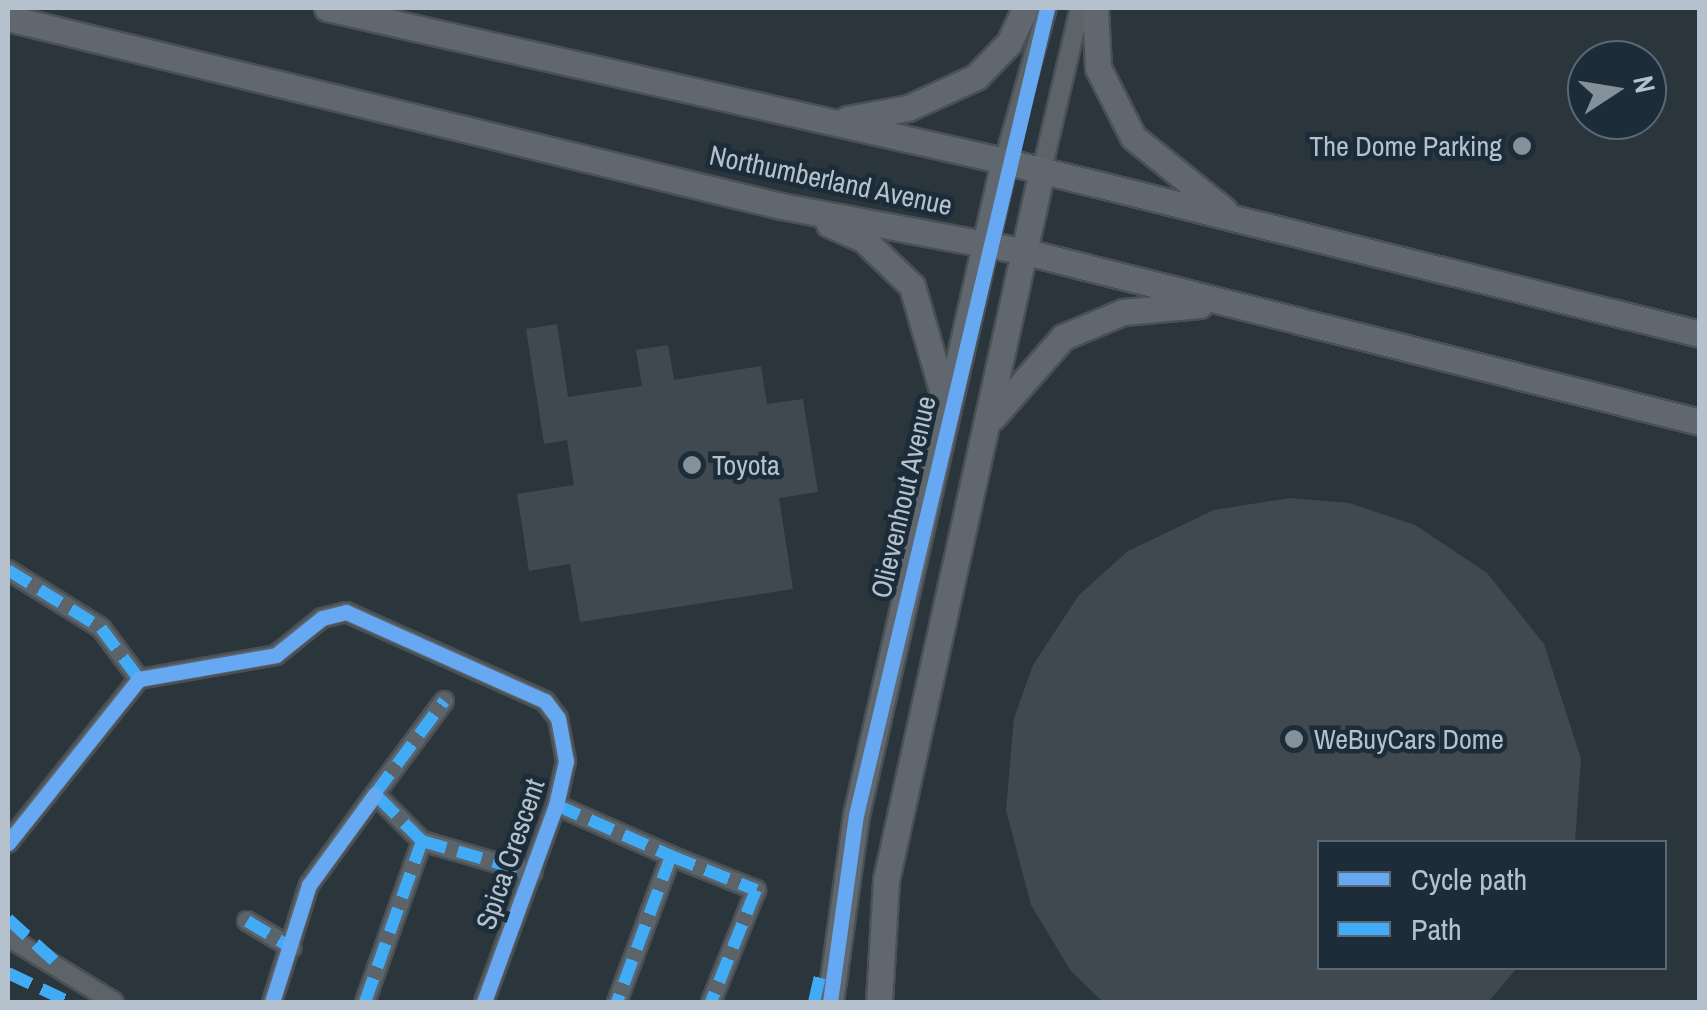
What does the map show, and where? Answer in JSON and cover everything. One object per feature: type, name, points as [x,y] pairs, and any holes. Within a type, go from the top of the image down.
[{"type":"main road","name":"Northumberland Avenue","points":[[326,8],[1042,170],[1700,334]]},
{"type":"main road","points":[[832,121],[908,108],[976,78],[1009,44],[1026,8]]},
{"type":"main road","points":[[1094,8],[1098,68],[1133,136],[1230,215]]},
{"type":"main road","name":"Northumberland Avenue","points":[[8,18],[782,206],[1026,252],[1700,422]]},
{"type":"main road","name":"Olievenhout Avenue","points":[[830,1002],[856,814],[1004,161]]},
{"type":"main road","points":[[880,1002],[886,880],[1042,170]]},
{"type":"main road","points":[[782,206],[863,239],[912,286],[939,357],[947,420]]},
{"type":"main road","points":[[984,428],[1040,356],[1089,323],[1225,304]]},
{"type":"street","name":"Olievenhout Avenue","points":[[1004,161],[1047,8]]},
{"type":"street","points":[[1042,170],[1080,8]]},
{"type":"street","points":[[8,570],[101,628],[139,679],[8,844]]},
{"type":"street","name":"Spica Crescent","points":[[139,679],[276,655],[322,618],[346,612],[545,701],[566,739],[556,805],[484,1002]]},
{"type":"street","points":[[272,1002],[319,865],[444,701]]},
{"type":"street","points":[[375,794],[422,841],[532,873]]},
{"type":"street","points":[[556,805],[756,890],[712,1002]]},
{"type":"street","points":[[365,1002],[422,841]]},
{"type":"street","points":[[617,1002],[671,856]]},
{"type":"street","points":[[248,921],[292,948]]},
{"type":"street","points":[[8,937],[114,1002]]},
{"type":"building","name":"Toyota","points":[[557,324],[568,397],[642,386],[636,350],[668,345],[674,380],[761,366],[767,404],[803,399],[818,492],[779,498],[793,589],[580,622],[570,564],[529,571],[517,494],[574,485],[567,440],[544,444],[526,329]]},
{"type":"building","name":"WeBuyCars Dome","points":[[1290,498],[1349,503],[1415,525],[1487,573],[1544,644],[1581,759],[1575,840],[1317,840],[1317,970],[1515,970],[1488,1002],[1103,1002],[1071,971],[1031,905],[1006,810],[1014,718],[1033,665],[1079,595],[1128,551],[1214,510]]},
{"type":"marked path","points":[[8,570],[101,628],[139,679]]},
{"type":"marked path","points":[[422,841],[375,794],[444,701]]},
{"type":"marked path","points":[[556,805],[671,856],[617,1002]]},
{"type":"marked path","points":[[365,1002],[422,841],[532,873]]},
{"type":"marked path","points":[[671,856],[756,890],[711,1002]]},
{"type":"marked path","points":[[8,919],[60,966]]},
{"type":"marked path","points":[[247,921],[292,948]]},
{"type":"marked path","points":[[814,1002],[822,968]]},
{"type":"marked path","points":[[8,973],[69,1002]]},
{"type":"cycle path","points":[[830,1002],[856,815],[1047,8]]},
{"type":"cycle path","points":[[8,843],[139,679],[276,655],[322,618],[346,612],[545,701],[558,718],[566,761],[556,805],[484,1002]]},
{"type":"cycle path","points":[[272,1002],[309,885],[375,794]]},
{"type":"place","name":"The Dome Parking","points":[[1522,146]]},
{"type":"place","name":"Toyota","points":[[692,465]]},
{"type":"place","name":"WeBuyCars Dome","points":[[1294,739]]}]
